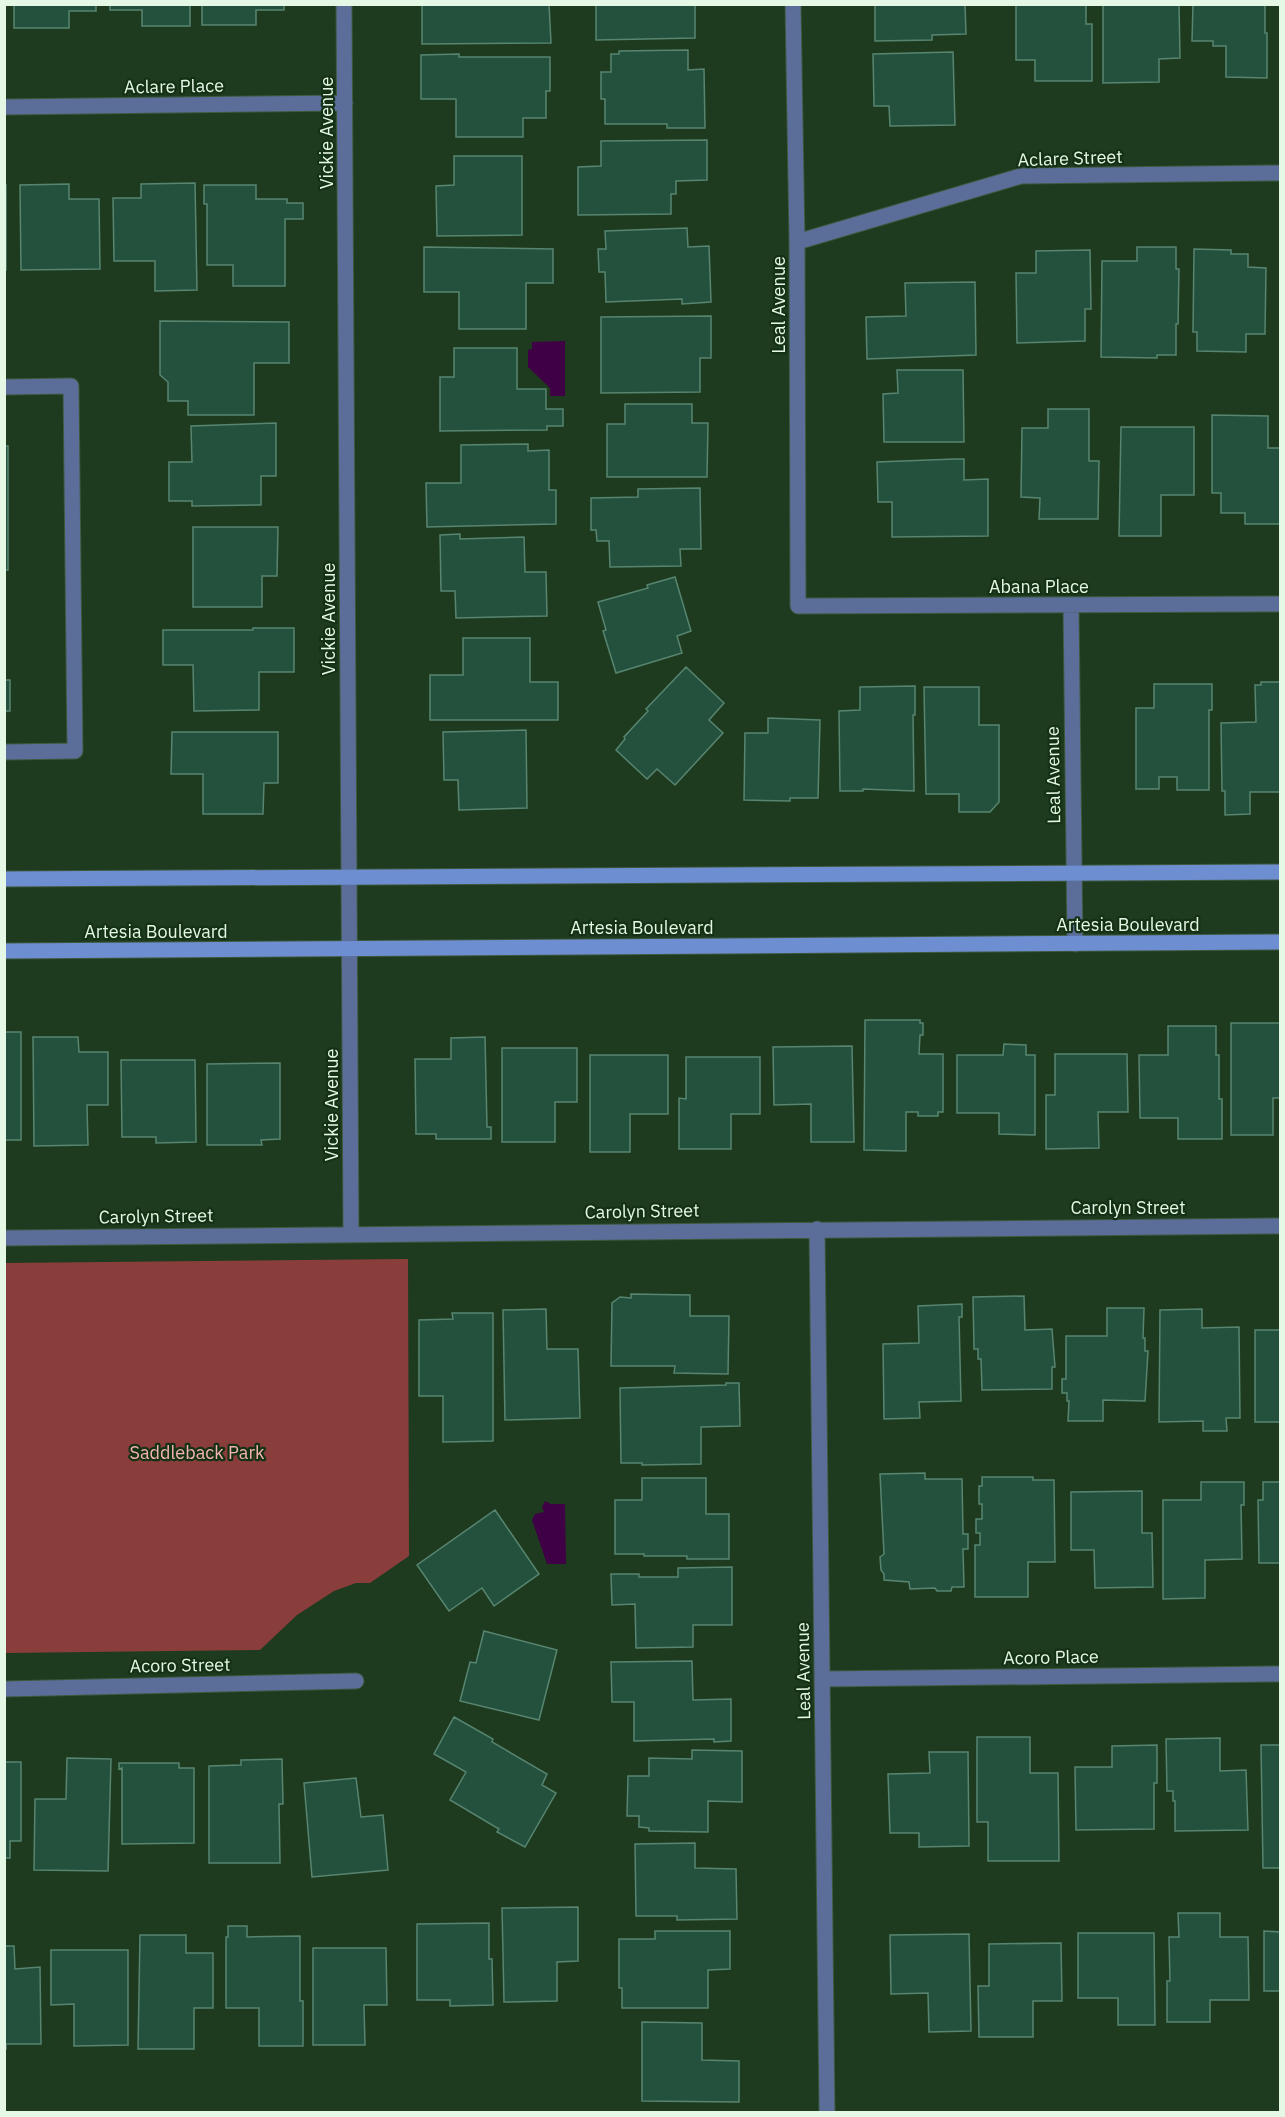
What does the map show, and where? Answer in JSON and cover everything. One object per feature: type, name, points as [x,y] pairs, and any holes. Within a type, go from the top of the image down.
[{"type":"main road","points":[[4,879],[1281,872]]},
{"type":"main road","name":"Artesia Boulevard","points":[[4,951],[1281,942]]},
{"type":"street","name":"Vickie Avenue","points":[[344,4],[351,1234]]},
{"type":"street","name":"Leal Avenue","points":[[793,4],[797,242],[798,606]]},
{"type":"street","name":"Aclare Place","points":[[4,107],[345,103]]},
{"type":"street","name":"Aclare Street","points":[[797,242],[1022,176],[1281,173]]},
{"type":"street","points":[[4,387],[70,386],[75,751],[4,752]]},
{"type":"street","name":"Abana Place","points":[[798,606],[1281,604]]},
{"type":"street","name":"Leal Avenue","points":[[1071,605],[1075,944]]},
{"type":"street","name":"Carolyn Street","points":[[4,1238],[1281,1226]]},
{"type":"street","name":"Leal Avenue","points":[[817,1229],[827,2112]]},
{"type":"street","name":"Acoro Place","points":[[822,1679],[1281,1674]]},
{"type":"street","name":"Acoro Street","points":[[4,1689],[356,1681]]},
{"type":"green space","name":"Saddleback Park","points":[[408,1259],[409,1556],[370,1583],[356,1583],[334,1591],[297,1615],[260,1650],[5,1653],[5,1263]]},
{"type":"shaded area","points":[[565,341],[565,396],[550,396],[550,388],[528,367],[528,350],[532,349],[532,342]]},
{"type":"shaded area","points":[[545,1501],[551,1504],[565,1504],[566,1564],[547,1564],[532,1520],[535,1514],[544,1512],[542,1507]]},
{"type":"building","points":[[16,4],[96,4],[96,11],[69,11],[69,28],[14,28],[14,6]]},
{"type":"building","points":[[110,4],[190,4],[190,26],[142,26],[142,10],[110,10]]},
{"type":"building","points":[[202,4],[284,4],[284,10],[256,10],[256,25],[202,25]]},
{"type":"building","points":[[422,4],[549,4],[551,43],[422,44]]},
{"type":"building","points":[[596,4],[703,5],[695,5],[695,38],[596,40]]},
{"type":"building","points":[[875,4],[965,4],[966,34],[932,35],[932,40],[875,41]]},
{"type":"building","points":[[1016,4],[1086,4],[1086,24],[1092,24],[1092,81],[1035,81],[1035,60],[1016,60]]},
{"type":"building","points":[[1103,4],[1179,4],[1180,58],[1159,59],[1159,82],[1103,83]]},
{"type":"building","points":[[1193,4],[1265,4],[1267,78],[1226,77],[1226,46],[1213,46],[1213,41],[1192,41]]},
{"type":"building","points":[[688,50],[688,70],[704,69],[705,128],[667,128],[667,124],[605,124],[605,99],[601,99],[601,72],[611,72],[611,54],[619,54],[619,51]]},
{"type":"building","points":[[953,52],[955,125],[890,126],[889,106],[874,106],[873,54]]},
{"type":"building","points":[[459,54],[459,57],[550,57],[550,91],[546,91],[546,118],[523,118],[523,137],[456,137],[456,99],[421,99],[421,55]]},
{"type":"building","points":[[707,140],[707,180],[676,181],[676,194],[671,194],[671,214],[578,215],[578,167],[601,166],[601,141]]},
{"type":"building","points":[[454,156],[522,156],[522,235],[437,236],[436,186],[454,185]]},
{"type":"building","points":[[195,183],[197,290],[155,291],[155,261],[114,261],[113,198],[141,198],[141,184]]},
{"type":"building","points":[[69,184],[69,199],[99,199],[100,269],[21,270],[20,185]]},
{"type":"building","points":[[4,185],[6,185],[6,270],[4,270]]},
{"type":"building","points":[[204,185],[256,185],[256,199],[287,199],[287,203],[303,203],[303,219],[285,219],[285,286],[233,286],[233,265],[207,265],[207,204],[204,204]]},
{"type":"building","points":[[687,228],[688,247],[709,246],[711,302],[682,304],[682,299],[606,302],[605,272],[599,272],[598,249],[606,249],[605,231]]},
{"type":"building","points":[[424,247],[553,249],[553,283],[526,283],[526,329],[459,329],[459,292],[424,292]]},
{"type":"building","points":[[1137,247],[1176,247],[1176,269],[1179,269],[1176,355],[1157,355],[1157,358],[1101,357],[1102,261],[1137,261]]},
{"type":"building","points":[[1194,249],[1231,250],[1231,254],[1248,254],[1248,267],[1266,268],[1265,334],[1246,334],[1246,352],[1197,351],[1197,332],[1193,332]]},
{"type":"building","points":[[1090,250],[1091,309],[1085,309],[1085,341],[1017,343],[1016,273],[1036,273],[1036,251]]},
{"type":"building","points":[[975,282],[976,355],[867,359],[866,317],[906,316],[905,283]]},
{"type":"building","points":[[711,316],[711,358],[700,358],[700,392],[601,393],[601,317]]},
{"type":"building","points":[[160,321],[289,322],[289,363],[254,363],[254,415],[188,415],[188,401],[168,401],[168,382],[160,375]]},
{"type":"building","points":[[454,348],[517,348],[517,389],[546,389],[546,409],[563,409],[563,426],[547,426],[547,430],[440,431],[440,377],[454,377]]},
{"type":"building","points":[[897,370],[963,370],[964,442],[884,442],[883,394],[898,393]]},
{"type":"building","points":[[625,404],[692,404],[692,423],[708,423],[707,477],[607,477],[607,424],[625,424]]},
{"type":"building","points":[[1048,409],[1089,409],[1089,461],[1099,461],[1098,519],[1039,519],[1040,498],[1021,497],[1022,428],[1048,428]]},
{"type":"building","points":[[1212,415],[1268,416],[1268,448],[1280,448],[1280,524],[1245,524],[1245,513],[1221,513],[1221,493],[1212,493]]},
{"type":"building","points":[[276,423],[276,476],[261,476],[261,505],[192,506],[192,501],[169,501],[169,462],[192,462],[191,426]]},
{"type":"building","points":[[1121,427],[1194,427],[1194,495],[1161,495],[1161,536],[1119,536]]},
{"type":"building","points":[[528,444],[528,451],[549,450],[549,490],[556,490],[556,524],[427,527],[426,483],[461,483],[461,445]]},
{"type":"building","points":[[4,446],[8,446],[8,570],[4,570]]},
{"type":"building","points":[[964,459],[964,480],[988,479],[988,536],[892,537],[892,502],[878,502],[877,462]]},
{"type":"building","points":[[700,488],[701,549],[680,549],[681,566],[610,567],[609,541],[597,541],[596,530],[591,530],[591,498],[638,497],[638,489]]},
{"type":"building","points":[[193,527],[278,527],[277,576],[262,576],[262,607],[193,607]]},
{"type":"building","points":[[460,534],[460,539],[524,537],[525,572],[546,572],[547,616],[456,618],[455,591],[441,591],[440,535]]},
{"type":"building","points":[[675,577],[691,631],[677,636],[682,653],[616,673],[603,631],[606,630],[598,602],[648,588],[647,585]]},
{"type":"building","points":[[253,628],[294,628],[294,672],[259,672],[259,710],[194,711],[193,665],[163,665],[163,630],[253,630]]},
{"type":"building","points":[[463,638],[530,638],[530,682],[558,682],[558,720],[430,720],[430,675],[463,675]]},
{"type":"building","points":[[686,667],[724,703],[709,720],[723,733],[675,785],[657,769],[647,779],[616,750],[625,739],[624,737],[648,711],[646,709]]},
{"type":"building","points":[[4,680],[10,680],[10,711],[4,711]]},
{"type":"building","points":[[1261,682],[1280,682],[1280,792],[1250,792],[1250,814],[1225,815],[1225,791],[1222,791],[1221,723],[1256,722],[1255,685],[1261,685]]},
{"type":"building","points":[[1154,684],[1212,684],[1212,710],[1209,710],[1209,790],[1177,790],[1177,777],[1159,777],[1159,789],[1136,789],[1136,708],[1154,708]]},
{"type":"building","points":[[915,686],[914,791],[863,789],[863,791],[840,791],[839,711],[860,710],[860,687]]},
{"type":"building","points":[[924,687],[979,687],[979,725],[999,725],[999,802],[990,812],[959,812],[959,794],[926,794]]},
{"type":"building","points":[[768,718],[820,720],[818,798],[790,798],[790,801],[744,800],[745,733],[768,733]]},
{"type":"building","points":[[526,730],[527,808],[459,810],[458,780],[444,780],[443,732]]},
{"type":"building","points":[[172,732],[278,732],[278,783],[264,783],[263,814],[203,814],[203,774],[171,774]]},
{"type":"building","points":[[865,1020],[920,1020],[920,1023],[923,1023],[923,1035],[920,1035],[919,1054],[943,1054],[943,1112],[938,1112],[938,1116],[918,1116],[918,1112],[906,1112],[906,1151],[864,1150]]},
{"type":"building","points":[[1231,1023],[1280,1023],[1280,1098],[1273,1098],[1273,1135],[1231,1135]]},
{"type":"building","points":[[1168,1026],[1216,1026],[1216,1055],[1219,1055],[1219,1099],[1222,1099],[1222,1139],[1178,1139],[1178,1118],[1140,1118],[1139,1055],[1168,1055]]},
{"type":"building","points":[[4,1032],[21,1032],[21,1140],[4,1140]]},
{"type":"building","points":[[33,1037],[78,1037],[79,1052],[108,1052],[108,1105],[87,1105],[88,1145],[34,1146]]},
{"type":"building","points":[[485,1037],[487,1127],[491,1127],[491,1139],[436,1139],[436,1134],[416,1134],[415,1059],[451,1059],[451,1038]]},
{"type":"building","points":[[1004,1044],[1026,1045],[1026,1055],[1035,1055],[1035,1135],[999,1134],[999,1113],[957,1113],[957,1055],[1003,1055]]},
{"type":"building","points":[[852,1046],[854,1142],[811,1142],[811,1104],[774,1105],[773,1047]]},
{"type":"building","points":[[502,1048],[577,1048],[577,1102],[555,1102],[555,1142],[502,1142]]},
{"type":"building","points":[[1055,1054],[1127,1054],[1128,1112],[1098,1112],[1099,1148],[1046,1149],[1046,1095],[1055,1095]]},
{"type":"building","points":[[590,1055],[668,1055],[668,1114],[630,1114],[630,1152],[590,1152]]},
{"type":"building","points":[[686,1057],[760,1057],[760,1114],[731,1114],[731,1149],[679,1149],[679,1098],[686,1099]]},
{"type":"building","points":[[121,1060],[195,1060],[196,1142],[156,1143],[156,1137],[122,1137]]},
{"type":"building","points":[[280,1063],[280,1139],[261,1140],[262,1145],[207,1145],[207,1064]]},
{"type":"building","points":[[631,1294],[690,1295],[690,1316],[729,1316],[728,1374],[674,1373],[675,1366],[611,1366],[612,1303],[620,1297],[631,1298]]},
{"type":"building","points":[[1024,1296],[1025,1330],[1052,1329],[1055,1367],[1052,1367],[1052,1389],[982,1390],[981,1359],[978,1359],[978,1349],[974,1349],[973,1297]]},
{"type":"building","points":[[962,1304],[962,1317],[959,1317],[961,1401],[919,1402],[920,1418],[884,1419],[883,1344],[919,1343],[918,1306]]},
{"type":"building","points":[[1107,1308],[1144,1308],[1143,1338],[1145,1338],[1145,1351],[1148,1351],[1145,1401],[1103,1400],[1103,1421],[1068,1421],[1069,1401],[1067,1401],[1067,1393],[1062,1393],[1062,1379],[1066,1379],[1066,1336],[1107,1336]]},
{"type":"building","points":[[546,1309],[547,1349],[578,1349],[580,1418],[505,1420],[503,1310]]},
{"type":"building","points":[[1202,1309],[1202,1328],[1239,1327],[1240,1418],[1226,1418],[1227,1431],[1203,1431],[1203,1421],[1159,1422],[1160,1310]]},
{"type":"building","points":[[452,1313],[493,1313],[493,1441],[443,1442],[443,1396],[419,1396],[419,1320],[453,1319]]},
{"type":"building","points":[[1255,1330],[1280,1330],[1280,1422],[1255,1422]]},
{"type":"building","points":[[726,1383],[739,1383],[740,1426],[701,1427],[701,1464],[621,1463],[620,1388],[726,1385]]},
{"type":"building","points":[[925,1473],[925,1479],[962,1479],[963,1534],[968,1534],[968,1549],[963,1549],[964,1587],[952,1587],[951,1591],[937,1591],[935,1588],[910,1589],[909,1582],[884,1580],[881,1570],[880,1557],[884,1554],[880,1474]]},
{"type":"building","points":[[982,1477],[1033,1477],[1033,1480],[1054,1480],[1055,1562],[1028,1562],[1028,1597],[975,1597],[975,1545],[980,1545],[980,1533],[976,1533],[976,1519],[982,1519],[979,1486],[982,1486]]},
{"type":"building","points":[[642,1478],[706,1478],[706,1514],[729,1514],[729,1559],[687,1559],[687,1556],[615,1554],[615,1500],[642,1500]]},
{"type":"building","points":[[1201,1482],[1244,1482],[1244,1505],[1241,1505],[1242,1559],[1205,1560],[1205,1598],[1163,1599],[1163,1500],[1201,1500]]},
{"type":"building","points":[[1263,1482],[1280,1482],[1280,1563],[1259,1563],[1258,1500],[1263,1500]]},
{"type":"building","points":[[1142,1491],[1142,1533],[1152,1533],[1153,1587],[1095,1588],[1094,1550],[1071,1550],[1071,1492]]},
{"type":"building","points":[[495,1510],[539,1574],[494,1606],[482,1588],[449,1611],[417,1565]]},
{"type":"building","points":[[732,1567],[732,1625],[693,1625],[693,1647],[636,1648],[635,1604],[612,1605],[611,1574],[678,1577],[678,1568]]},
{"type":"building","points":[[484,1631],[557,1650],[539,1720],[460,1701],[470,1662],[476,1663]]},
{"type":"building","points":[[692,1661],[693,1700],[731,1699],[731,1741],[714,1742],[714,1739],[634,1741],[634,1702],[612,1702],[611,1662]]},
{"type":"building","points":[[454,1717],[547,1774],[542,1785],[556,1793],[525,1847],[497,1832],[499,1829],[450,1800],[466,1772],[434,1754]]},
{"type":"building","points":[[977,1737],[1030,1737],[1030,1773],[1058,1773],[1059,1861],[988,1861],[988,1822],[977,1822]]},
{"type":"building","points":[[1220,1738],[1220,1771],[1246,1770],[1248,1830],[1175,1831],[1173,1791],[1167,1791],[1166,1739]]},
{"type":"building","points":[[1157,1745],[1154,1829],[1076,1830],[1075,1767],[1112,1767],[1112,1746]]},
{"type":"building","points":[[1261,1745],[1280,1745],[1280,1868],[1263,1868]]},
{"type":"building","points":[[692,1750],[742,1751],[742,1802],[708,1801],[708,1832],[649,1831],[649,1828],[639,1827],[639,1816],[627,1816],[628,1776],[649,1776],[649,1758],[692,1759]]},
{"type":"building","points":[[929,1752],[968,1752],[969,1846],[919,1847],[919,1833],[890,1833],[888,1774],[930,1773]]},
{"type":"building","points":[[67,1758],[111,1759],[108,1871],[34,1870],[35,1799],[66,1799]]},
{"type":"building","points":[[282,1759],[283,1804],[279,1804],[280,1863],[209,1863],[209,1766],[241,1765],[241,1760]]},
{"type":"building","points":[[4,1762],[21,1762],[21,1841],[10,1841],[10,1858],[4,1858]]},
{"type":"building","points":[[119,1763],[179,1763],[179,1768],[194,1768],[194,1843],[122,1844],[122,1768],[119,1769]]},
{"type":"building","points":[[356,1778],[361,1817],[383,1815],[388,1870],[312,1877],[304,1783]]},
{"type":"building","points":[[695,1843],[695,1868],[736,1869],[737,1919],[677,1920],[677,1916],[636,1916],[635,1844]]},
{"type":"building","points":[[578,1907],[578,1961],[557,1962],[557,2001],[504,2002],[502,1908]]},
{"type":"building","points":[[1178,1913],[1220,1913],[1220,1937],[1248,1937],[1249,2000],[1210,2000],[1210,2022],[1167,2022],[1167,1981],[1170,1981],[1169,1937],[1179,1937]]},
{"type":"building","points":[[489,1923],[493,2005],[450,2006],[450,2000],[417,2000],[417,1924]]},
{"type":"building","points":[[228,1926],[247,1926],[247,1937],[300,1936],[303,2046],[259,2046],[259,2008],[226,2008]]},
{"type":"building","points":[[655,1931],[730,1931],[730,1969],[708,1970],[708,2008],[622,2008],[622,1988],[619,1988],[619,1939],[655,1939]]},
{"type":"building","points":[[1264,1931],[1280,1932],[1280,1991],[1264,1991]]},
{"type":"building","points":[[1078,1933],[1154,1933],[1155,2025],[1118,2025],[1118,1998],[1078,1998]]},
{"type":"building","points":[[969,1934],[971,2031],[929,2032],[928,1993],[891,1994],[890,1935]]},
{"type":"building","points":[[140,1935],[186,1935],[186,1953],[213,1953],[213,2008],[194,2008],[194,2049],[138,2049]]},
{"type":"building","points":[[1061,1943],[1062,2001],[1033,2001],[1033,2037],[979,2037],[978,1986],[989,1986],[989,1944]]},
{"type":"building","points":[[4,1946],[14,1946],[15,1969],[40,1967],[41,2044],[6,2044],[6,2049],[4,2049]]},
{"type":"building","points":[[313,1948],[386,1948],[387,2005],[364,2005],[365,2045],[313,2045]]},
{"type":"building","points":[[51,1950],[128,1950],[128,2045],[74,2046],[74,2004],[51,2005]]},
{"type":"building","points":[[642,2022],[702,2023],[702,2060],[739,2061],[739,2102],[642,2101]]}]
